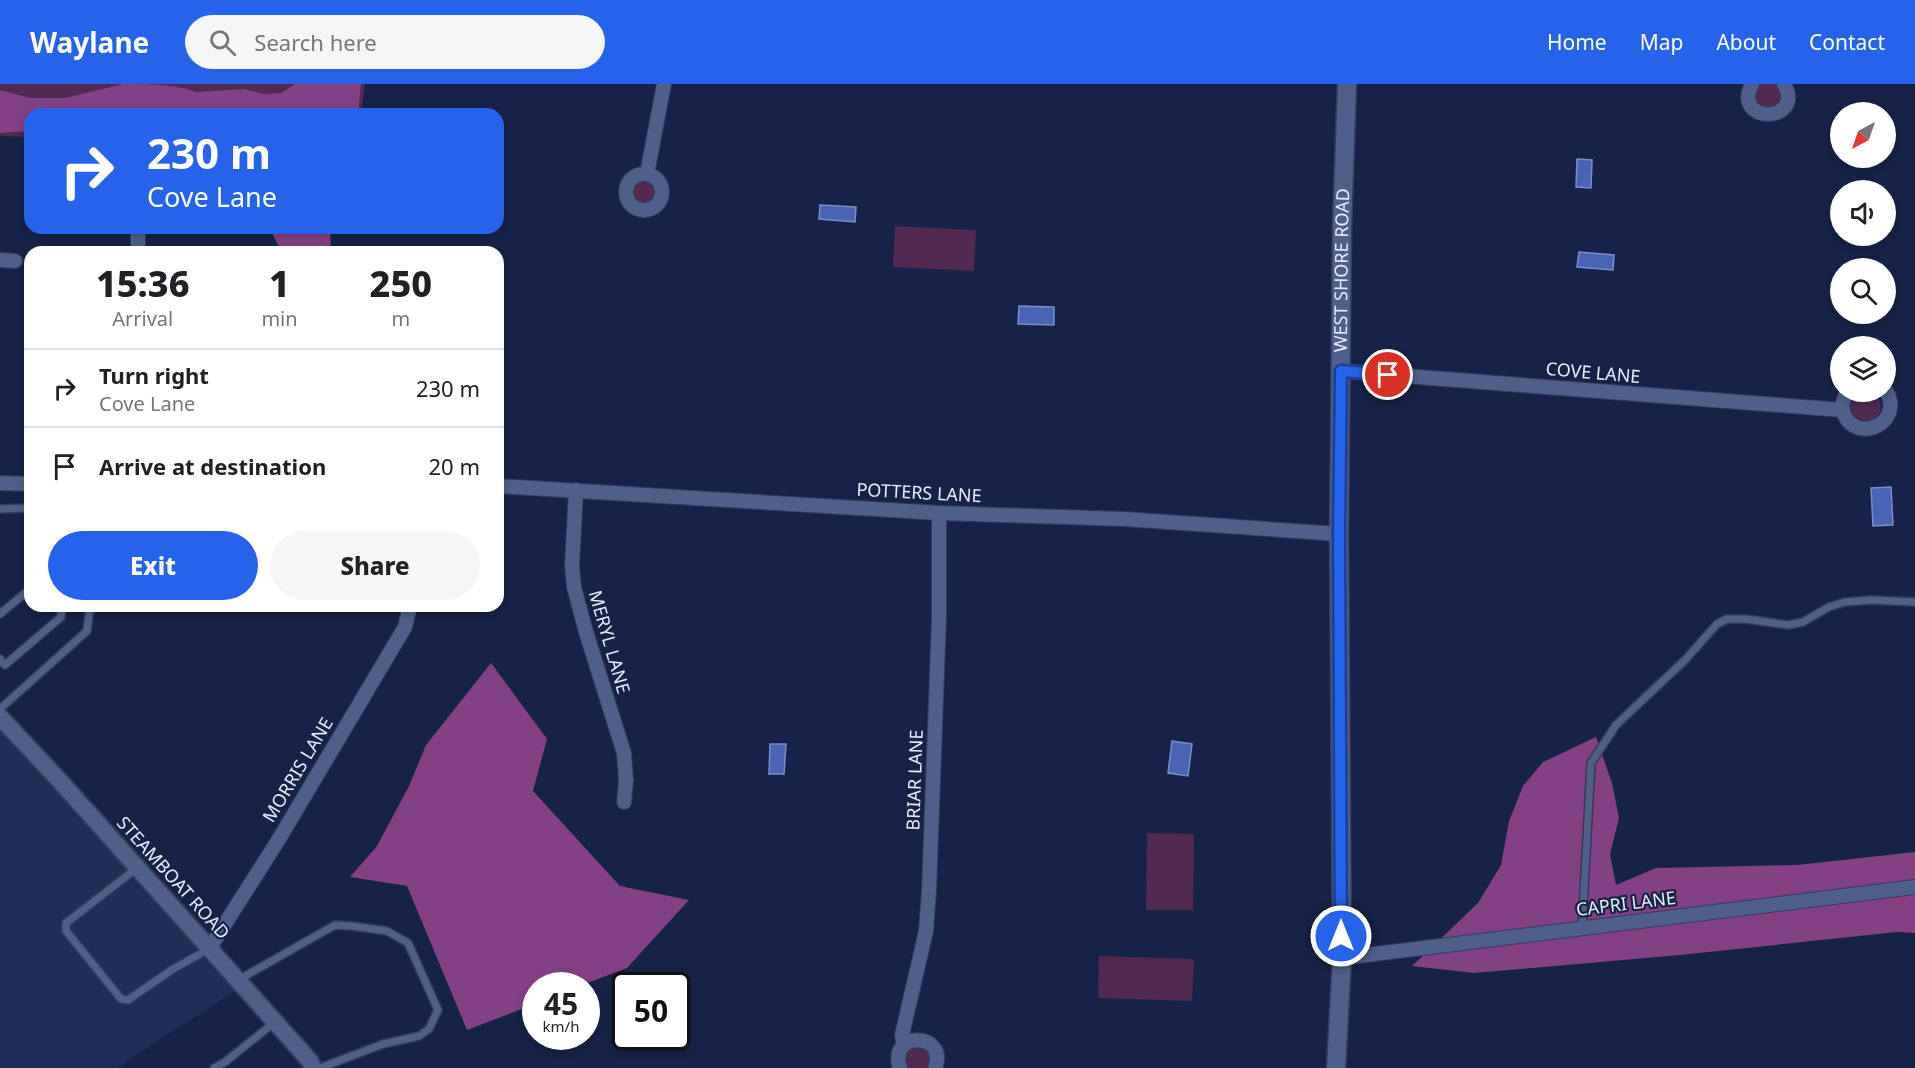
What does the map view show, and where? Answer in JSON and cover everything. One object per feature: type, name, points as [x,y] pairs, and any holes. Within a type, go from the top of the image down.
[{"type":"main road","name":"WEST SHORE ROAD","points":[[1336,1068],[1341,958],[1339,534],[1342,227],[1347,84]]},
{"type":"street","points":[[647,174],[664,84]]},
{"type":"street","points":[[1747,86],[1753,108],[1770,115],[1785,105],[1787,92],[1784,84]]},
{"type":"street","points":[[0,260],[15,261]]},
{"type":"street","name":"COVE LANE","points":[[1341,371],[1843,410]]},
{"type":"street","points":[[1842,402],[1843,410],[1851,424],[1866,429],[1874,428],[1886,418],[1890,411],[1890,402]]},
{"type":"street","points":[[0,483],[24,484]]},
{"type":"street","name":"POTTERS LANE","points":[[504,486],[939,513],[1108,519],[1339,534]]},
{"type":"street","name":"MERYL LANE","points":[[576,490],[574,587],[624,753],[626,780],[624,802]]},
{"type":"street","name":"BRIAR LANE","points":[[900,1068],[898,1055],[904,1045],[902,1035],[926,931],[929,891],[939,617],[939,513]]},
{"type":"street","name":"MORRIS LANE","points":[[209,949],[279,839],[405,627],[409,612]]},
{"type":"street","name":"STEAMBOAT ROAD","points":[[0,717],[238,980],[314,1068]]},
{"type":"street","name":"CAPRI LANE","points":[[1341,958],[1915,887]]},
{"type":"street","points":[[904,1045],[915,1040],[927,1042],[936,1051],[938,1057],[935,1068]]},
{"type":"lane","points":[[0,508],[24,508]]},
{"type":"lane","points":[[0,614],[24,594]]},
{"type":"lane","points":[[1582,928],[1591,763],[1616,725],[1685,660],[1717,624],[1727,619],[1746,619],[1788,625],[1803,622],[1829,607],[1845,602],[1871,600],[1915,602]]},
{"type":"lane","points":[[0,659],[5,665],[61,617],[61,612]]},
{"type":"lane","points":[[0,710],[87,631],[89,612]]},
{"type":"lane","points":[[137,868],[66,922],[66,931],[121,999],[128,1000],[209,949]]},
{"type":"lane","points":[[238,980],[335,925],[387,932],[408,943],[438,1010],[429,1029],[419,1036],[383,1044],[320,1068]]},
{"type":"lane","points":[[213,1068],[225,1062],[275,1022]]},
{"type":"shaded area","points":[[0,84],[365,84],[362,108],[24,108],[24,137],[0,136]]},
{"type":"shaded area","points":[[123,84],[170,86],[195,92],[244,89],[264,94],[281,93],[295,84],[361,84],[359,108],[24,108],[24,131],[0,133],[0,90],[30,98],[65,98]]},
{"type":"shaded area","points":[[1757,84],[1778,84],[1783,94],[1780,104],[1766,110],[1754,102]]},
{"type":"shaded area","points":[[1577,159],[1592,160],[1591,188],[1576,187]]},
{"type":"shaded area","points":[[644,177],[655,181],[659,192],[655,203],[644,207],[633,203],[629,192],[633,181]]},
{"type":"shaded area","points":[[820,205],[856,207],[855,222],[819,219]]},
{"type":"shaded area","points":[[895,226],[976,230],[974,271],[893,267]]},
{"type":"shaded area","points":[[272,234],[330,234],[331,246],[279,246]]},
{"type":"shaded area","points":[[1579,252],[1614,255],[1613,270],[1577,267]]},
{"type":"shaded area","points":[[1019,306],[1054,307],[1054,325],[1018,324]]},
{"type":"shaded area","points":[[1852,402],[1880,402],[1880,412],[1872,420],[1860,420],[1852,412]]},
{"type":"shaded area","points":[[1891,487],[1893,525],[1873,526],[1871,488]]},
{"type":"shaded area","points":[[491,663],[547,739],[533,791],[620,886],[689,900],[627,968],[600,978],[600,972],[522,972],[522,1009],[467,1030],[407,886],[350,877],[377,846],[409,786],[426,745]]},
{"type":"shaded area","points":[[0,717],[242,986],[117,1068],[0,1068]]},
{"type":"shaded area","points":[[1596,737],[1612,783],[1619,818],[1610,854],[1616,885],[1656,868],[1797,865],[1915,852],[1915,933],[1897,932],[1680,955],[1474,973],[1412,966],[1478,903],[1501,865],[1509,821],[1523,786],[1543,762]]},
{"type":"shaded area","points":[[1172,741],[1192,744],[1188,776],[1168,773]]},
{"type":"shaded area","points":[[770,744],[786,744],[784,774],[769,774]]},
{"type":"shaded area","points":[[1147,833],[1194,834],[1193,910],[1146,910]]},
{"type":"shaded area","points":[[1099,956],[1194,959],[1192,1001],[1098,998]]},
{"type":"shaded area","points":[[915,1044],[931,1053],[929,1068],[906,1068],[902,1056]]},
{"type":"route","points":[[1341,936],[1339,534],[1341,371],[1388,375]]}]
